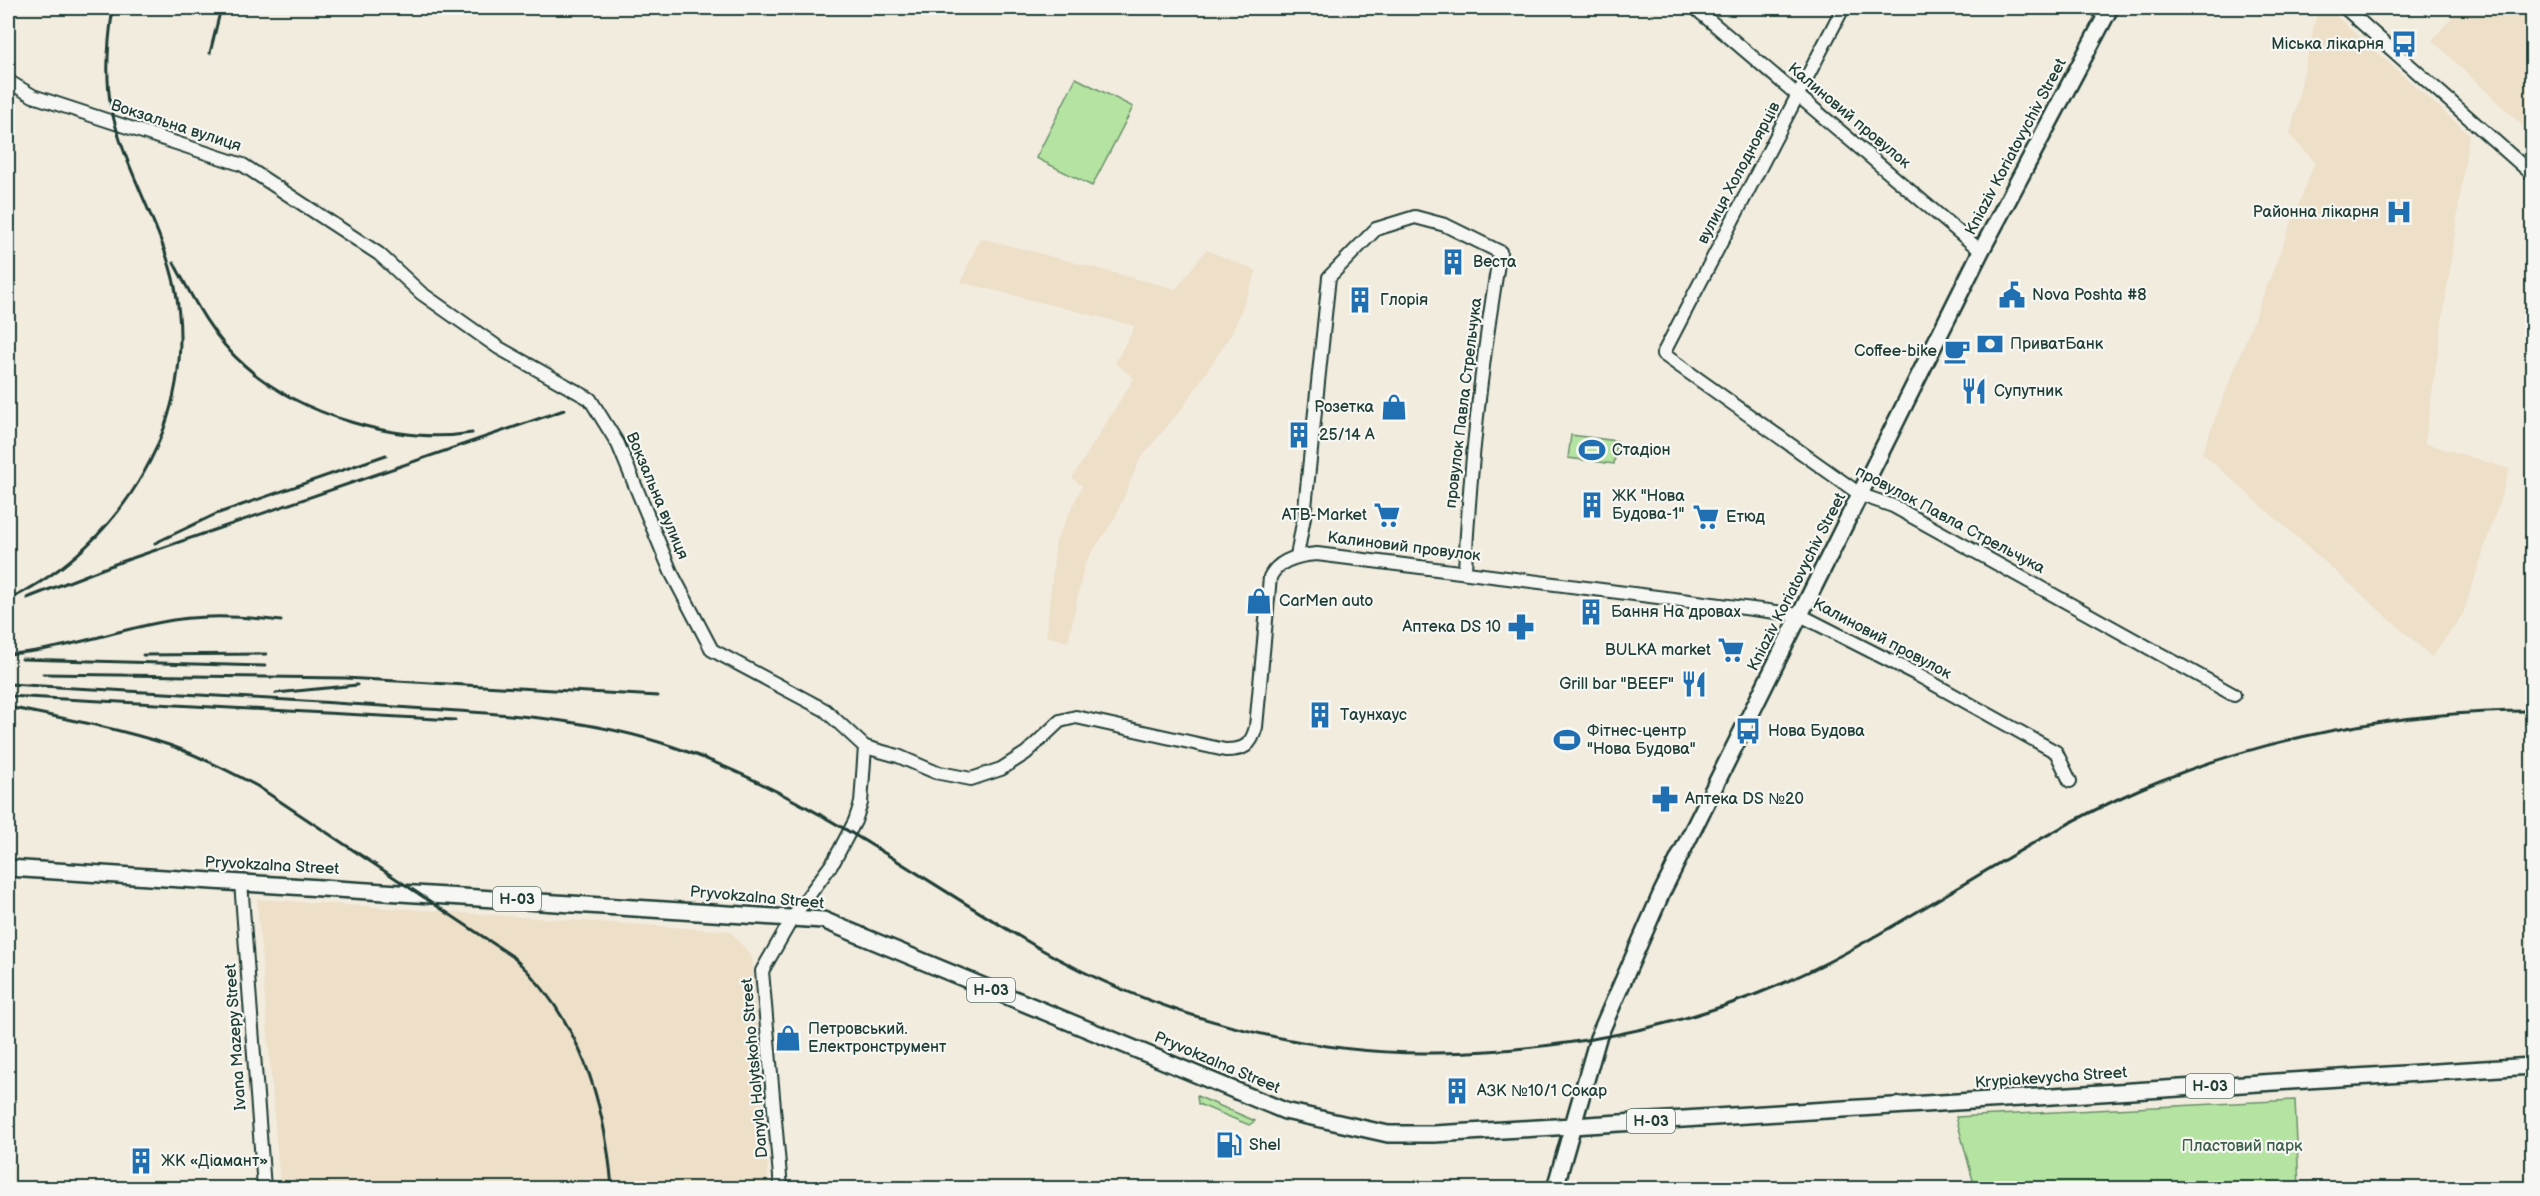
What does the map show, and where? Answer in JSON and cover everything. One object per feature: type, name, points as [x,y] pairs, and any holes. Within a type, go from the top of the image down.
[{"type":"main road","name":"Kniaziv Koriatovychiv Street","points":[[1555,1188],[1598,1038],[1662,892],[1981,251],[2104,11]]},
{"type":"main road","name":"Pryvokzalna Street","points":[[8,868],[793,916],[823,920],[1285,1111],[1388,1134],[1434,1134],[1572,1126]]},
{"type":"main road","name":"Krypiakevycha Street","points":[[1572,1126],[2532,1066]]},
{"type":"street","name":"Калиновий провулок","points":[[1695,8],[1799,94],[1981,251]]},
{"type":"street","name":"вулиця Холодноярців","points":[[1663,354],[1843,8]]},
{"type":"street","points":[[2345,8],[2532,174]]},
{"type":"street","name":"Вокзальна вулиця","points":[[8,81],[33,96],[243,165],[379,254],[421,293],[499,348],[590,399],[618,444],[672,572],[712,650],[825,710],[865,747]]},
{"type":"street","name":"провулок Павла Стрельчука","points":[[1297,556],[1305,507],[1329,277],[1376,229],[1415,217],[1445,225],[1500,252],[1485,344],[1472,454],[1465,570]]},
{"type":"street","name":"провулок Павла Стрельчука","points":[[1663,354],[1861,495],[1893,506],[2234,695]]},
{"type":"street","name":"Калиновий провулок","points":[[1297,556],[1317,554],[1465,570],[1800,615],[2056,752],[2070,781]]},
{"type":"street","points":[[793,916],[834,861],[855,820],[861,803],[865,747],[898,756],[935,772],[971,779],[1001,769],[1026,753],[1060,722],[1076,717],[1225,750],[1242,750],[1252,742],[1256,727],[1270,577],[1274,568],[1297,556]]},
{"type":"street","name":"Ivana Mazepy Street","points":[[241,882],[264,1188]]},
{"type":"street","name":"Danyla Halytskoho Street","points":[[781,1188],[762,971],[793,916]]},
{"type":"shaded area","points":[[2318,8],[2327,8],[2469,134],[2425,443],[2510,469],[2463,614],[2432,657],[2202,453],[2315,162],[2290,135]]},
{"type":"shaded area","points":[[2460,8],[2532,8],[2532,135],[2432,40]]},
{"type":"shaded area","points":[[980,238],[1176,289],[1206,250],[1257,271],[1232,333],[1184,406],[1140,459],[1115,518],[1085,563],[1068,642],[1046,636],[1056,541],[1082,486],[1072,478],[1134,378],[1115,363],[1135,326],[961,282]]},
{"type":"shaded area","points":[[257,899],[730,931],[752,957],[769,1188],[280,1188]]},
{"type":"green space","points":[[1076,78],[1133,107],[1092,186],[1036,158]]},
{"type":"green space","name":"Стадіон","points":[[1571,435],[1617,441],[1614,464],[1568,458]]},
{"type":"green space","points":[[1197,1096],[1255,1121],[1249,1125],[1198,1104]]},
{"type":"green space","name":"Пластовий парк","points":[[2295,1100],[2299,1188],[1975,1188],[1956,1117]]},
{"type":"railway","points":[[8,600],[49,576],[86,546],[118,511],[144,472],[164,429],[176,383],[180,336],[175,287],[161,242],[125,153],[111,107],[108,57],[113,8]]},
{"type":"railway","points":[[210,53],[221,8]]},
{"type":"railway","points":[[174,263],[204,317],[223,343],[244,365],[267,383],[293,398],[322,412],[383,430],[444,436],[472,433]]},
{"type":"railway","points":[[27,598],[115,564],[564,410]]},
{"type":"railway","points":[[155,543],[216,514],[386,455]]},
{"type":"railway","points":[[8,654],[46,649],[138,627],[188,618],[234,617],[281,621]]},
{"type":"railway","points":[[143,655],[266,654]]},
{"type":"railway","points":[[22,659],[265,666]]},
{"type":"railway","points":[[43,674],[345,678],[658,696]]},
{"type":"railway","points":[[8,684],[502,714],[571,722],[640,737],[674,747],[769,788],[860,838],[1037,947],[1129,992],[1178,1011],[1281,1038],[1332,1047],[1384,1052],[1434,1053],[1542,1046],[1595,1038],[1647,1028],[1750,997],[1799,976],[1884,932],[2028,846],[2102,806],[2186,771],[2234,755],[2332,730],[2382,722],[2482,712],[2532,711]]},
{"type":"railway","points":[[276,693],[357,685]]},
{"type":"railway","points":[[8,696],[455,720]]},
{"type":"railway","points":[[8,707],[130,733],[181,749],[225,769],[257,786],[512,956],[555,1006],[584,1062],[603,1123],[612,1188]]},
{"type":"place","name":"Міська лікарня","points":[[2404,44]]},
{"type":"place","name":"Районна лікарня","points":[[2399,212]]},
{"type":"place","name":"Веста","points":[[1453,262]]},
{"type":"place","name":"Nova Poshta #8","points":[[2012,295]]},
{"type":"place","name":"Глорія","points":[[1360,300]]},
{"type":"place","name":"ПриватБанк","points":[[1990,344]]},
{"type":"place","name":"Coffee-bike","points":[[1957,351]]},
{"type":"place","name":"Супутник","points":[[1974,391]]},
{"type":"place","name":"Розетка","points":[[1394,407]]},
{"type":"place","name":"25/14 А","points":[[1299,435]]},
{"type":"place","name":"Стадіон","points":[[1592,450]]},
{"type":"place","name":"ЖК \"Нова Будова-1\"","points":[[1592,505]]},
{"type":"place","name":"ATB-Market","points":[[1387,515]]},
{"type":"place","name":"Етюд","points":[[1706,517]]},
{"type":"place","name":"CarMen auto","points":[[1259,601]]},
{"type":"place","name":"Бання На дровах","points":[[1591,612]]},
{"type":"place","name":"Аптека DS 10","points":[[1521,627]]},
{"type":"place","name":"BULKA market","points":[[1731,650]]},
{"type":"place","name":"Grill bar \"BEEF\"","points":[[1694,684]]},
{"type":"place","name":"Таунхаус","points":[[1320,715]]},
{"type":"place","name":"Нова Будова","points":[[1748,731]]},
{"type":"place","name":"Фітнес-центр \"Нова Будова\"","points":[[1567,740]]},
{"type":"place","name":"Аптека DS №20","points":[[1665,799]]},
{"type":"place","name":"Петровський. Електронструмент","points":[[788,1038]]},
{"type":"place","name":"АЗК №10/1 Сокар","points":[[1457,1091]]},
{"type":"place","name":"Shel","points":[[1229,1145]]},
{"type":"place","name":"ЖК «Діамант»","points":[[141,1161]]}]
